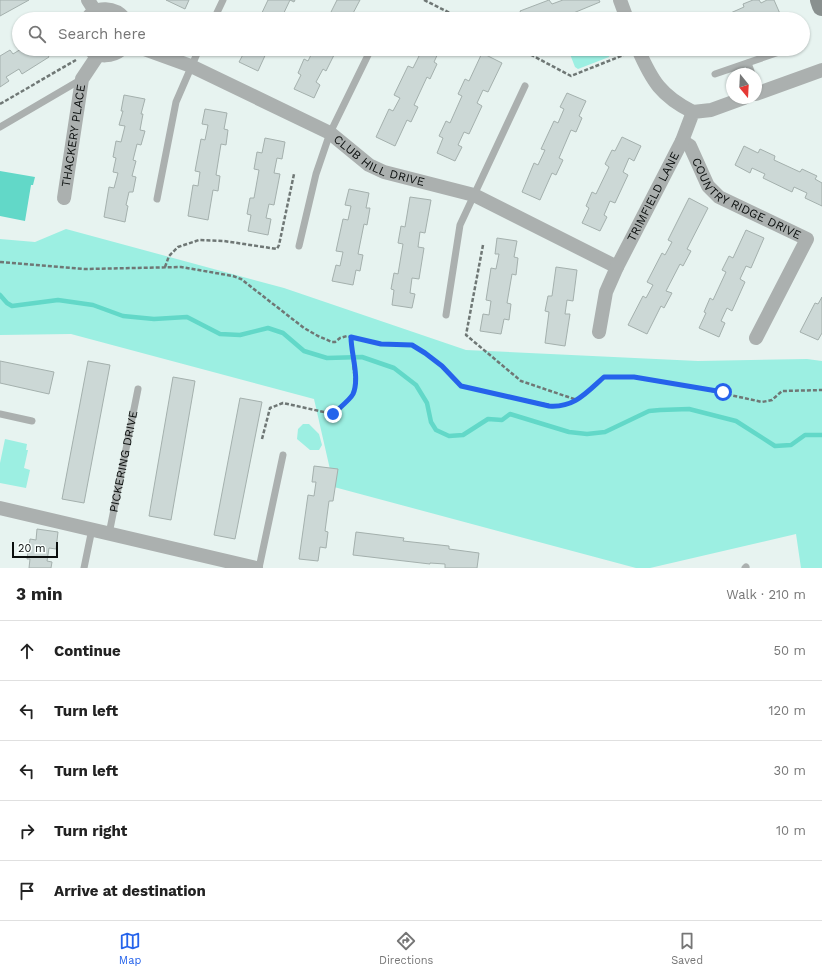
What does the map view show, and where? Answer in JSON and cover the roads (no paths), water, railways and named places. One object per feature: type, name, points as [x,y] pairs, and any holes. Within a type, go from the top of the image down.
[{"type":"main road","points":[[820,0],[822,6]]},
{"type":"street","points":[[620,0],[624,12]]},
{"type":"street","points":[[90,10],[109,9],[117,12]]},
{"type":"street","name":"THACKERY PLACE","points":[[64,198],[82,79],[92,56]]},
{"type":"street","name":"CLUB HILL DRIVE","points":[[163,56],[191,66],[330,133],[369,165],[384,172],[474,195],[617,267]]},
{"type":"street","points":[[639,56],[664,94],[678,105],[693,112],[711,110],[728,104]]},
{"type":"street","points":[[762,89],[822,70]]},
{"type":"street","name":"TRIMFIELD LANE","points":[[599,332],[606,292],[617,267],[682,141],[693,112]]},
{"type":"street","name":"COUNTRY RIDGE DRIVE","points":[[682,141],[690,146],[708,186],[719,197],[806,239],[756,338]]},
{"type":"street","points":[[0,508],[257,568]]},
{"type":"lane","points":[[217,12],[223,0]]},
{"type":"lane","points":[[157,199],[176,102],[196,56]]},
{"type":"lane","points":[[299,246],[316,174],[330,133],[368,56]]},
{"type":"lane","points":[[715,74],[768,56]]},
{"type":"lane","points":[[748,63],[750,68]]},
{"type":"lane","points":[[0,127],[82,79]]},
{"type":"lane","points":[[446,315],[460,225],[525,86]]},
{"type":"lane","name":"PICKERING DRIVE","points":[[109,534],[138,389]]},
{"type":"lane","points":[[0,414],[32,421]]},
{"type":"lane","points":[[257,568],[283,455]]},
{"type":"lane","points":[[84,568],[92,529]]},
{"type":"waterway","points":[[0,295],[12,306],[58,300],[93,305],[123,316],[154,319],[187,317],[220,334],[240,335],[268,328],[283,333],[304,351],[327,358],[362,357],[394,368],[416,385],[427,403],[431,422],[436,430],[449,436],[463,435],[488,419],[502,420],[510,414],[569,432],[587,434],[605,432],[649,411],[689,409],[736,421],[775,446],[791,445],[805,435],[822,435]]}]
